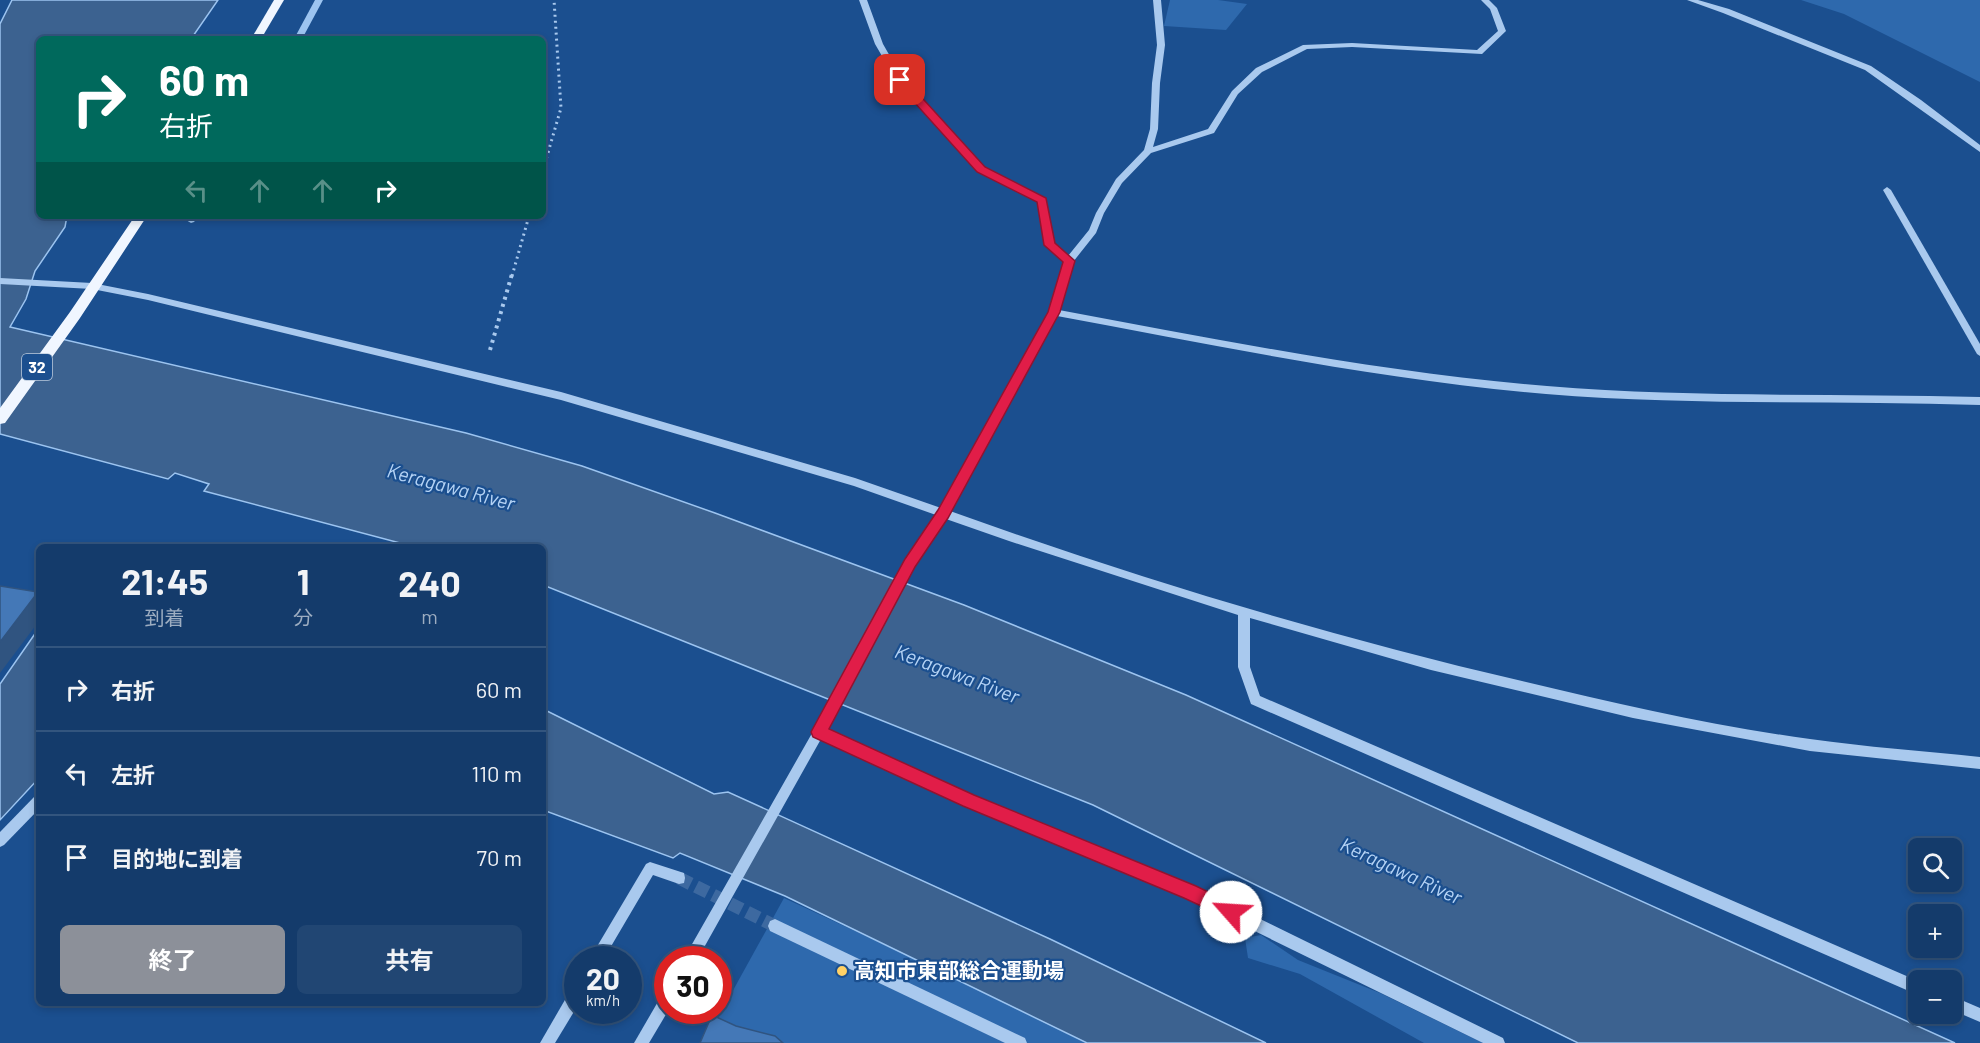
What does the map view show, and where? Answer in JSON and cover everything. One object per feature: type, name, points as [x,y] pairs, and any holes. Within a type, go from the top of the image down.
[{"type":"main road","points":[[258,36],[279,0]]},
{"type":"main road","name":"32","points":[[0,419],[75,315],[139,219]]},
{"type":"street","points":[[863,0],[879,44],[900,80],[981,169],[1042,200],[1049,245],[1069,261]]},
{"type":"street","points":[[1148,151],[1154,129],[1156,83],[1161,45],[1157,0]]},
{"type":"street","points":[[698,946],[819,732],[910,563],[943,514],[1054,312],[1069,261],[1094,231],[1100,213],[1119,181],[1148,151],[1211,131],[1235,93],[1259,70],[1306,47],[1352,45],[1479,52],[1502,31],[1493,8],[1485,0]]},
{"type":"street","points":[[1691,0],[1726,11],[1868,68],[1980,149]]},
{"type":"street","points":[[1887,190],[1980,352]]},
{"type":"street","points":[[0,281],[93,286],[561,396],[855,482],[943,514],[1244,612],[1431,665],[1633,713],[1810,745],[1980,763]]},
{"type":"street","points":[[1054,312],[1407,375],[1545,390],[1685,399],[1912,398],[1980,401]]},
{"type":"street","points":[[1244,612],[1244,667],[1255,700],[1908,984]]},
{"type":"street","points":[[819,732],[969,801],[1190,892],[1498,1043]]},
{"type":"street","points":[[0,841],[36,803]]},
{"type":"street","points":[[604,946],[650,868],[679,878]]},
{"type":"street","points":[[775,926],[1020,1043]]},
{"type":"street","points":[[1962,1007],[1980,1015]]},
{"type":"street","points":[[547,1043],[564,1014]]},
{"type":"street","points":[[641,1043],[654,1021]]},
{"type":"path","points":[[546,160],[561,108],[554,0]]},
{"type":"path","points":[[490,350],[529,219]]},
{"type":"shaded area","points":[[1170,0],[1218,0],[1247,4],[1226,30],[1164,26]]},
{"type":"shaded area","points":[[1801,0],[1980,0],[1980,82],[1844,14]]},
{"type":"shaded area","name":"高知市東部総合運動場","points":[[784,898],[1096,1043],[704,1043],[714,1024],[732,1024],[732,992]]},
{"type":"shaded area","points":[[1261,935],[1298,960],[1380,993],[1483,1043],[1424,1043],[1300,974],[1248,958],[1245,938]]},
{"type":"water","name":"Keragawa River","points":[[12,0],[218,0],[193,36],[36,36],[36,219],[66,219],[65,227],[35,271],[26,299],[10,327],[466,433],[582,466],[715,513],[964,605],[1186,695],[1908,1022],[1908,1024],[1913,1024],[1955,1043],[1578,1043],[1093,805],[546,586],[546,544],[404,544],[204,491],[209,484],[175,473],[168,479],[0,434],[0,24]]},
{"type":"water","points":[[36,632],[36,781],[0,820],[0,684]]},
{"type":"water","points":[[546,710],[714,794],[728,792],[1050,939],[1266,1043],[1087,1043],[785,896],[680,853],[673,858],[546,811]]},
{"type":"building","points":[[0,586],[36,592],[36,595],[0,642]]},
{"type":"building","points":[[708,1024],[732,1024],[775,1036],[783,1043],[700,1043]]},
{"type":"waterway","points":[[300,36],[319,0]]},
{"type":"tunnel","points":[[679,878],[775,926]]},
{"type":"place","name":"高知市東部総合運動場","points":[[842,971]]},
{"type":"route","points":[[900,80],[981,169],[1042,200],[1049,245],[1069,261],[1054,312],[943,514],[910,563],[819,732],[969,801],[1190,892],[1231,912]]}]
